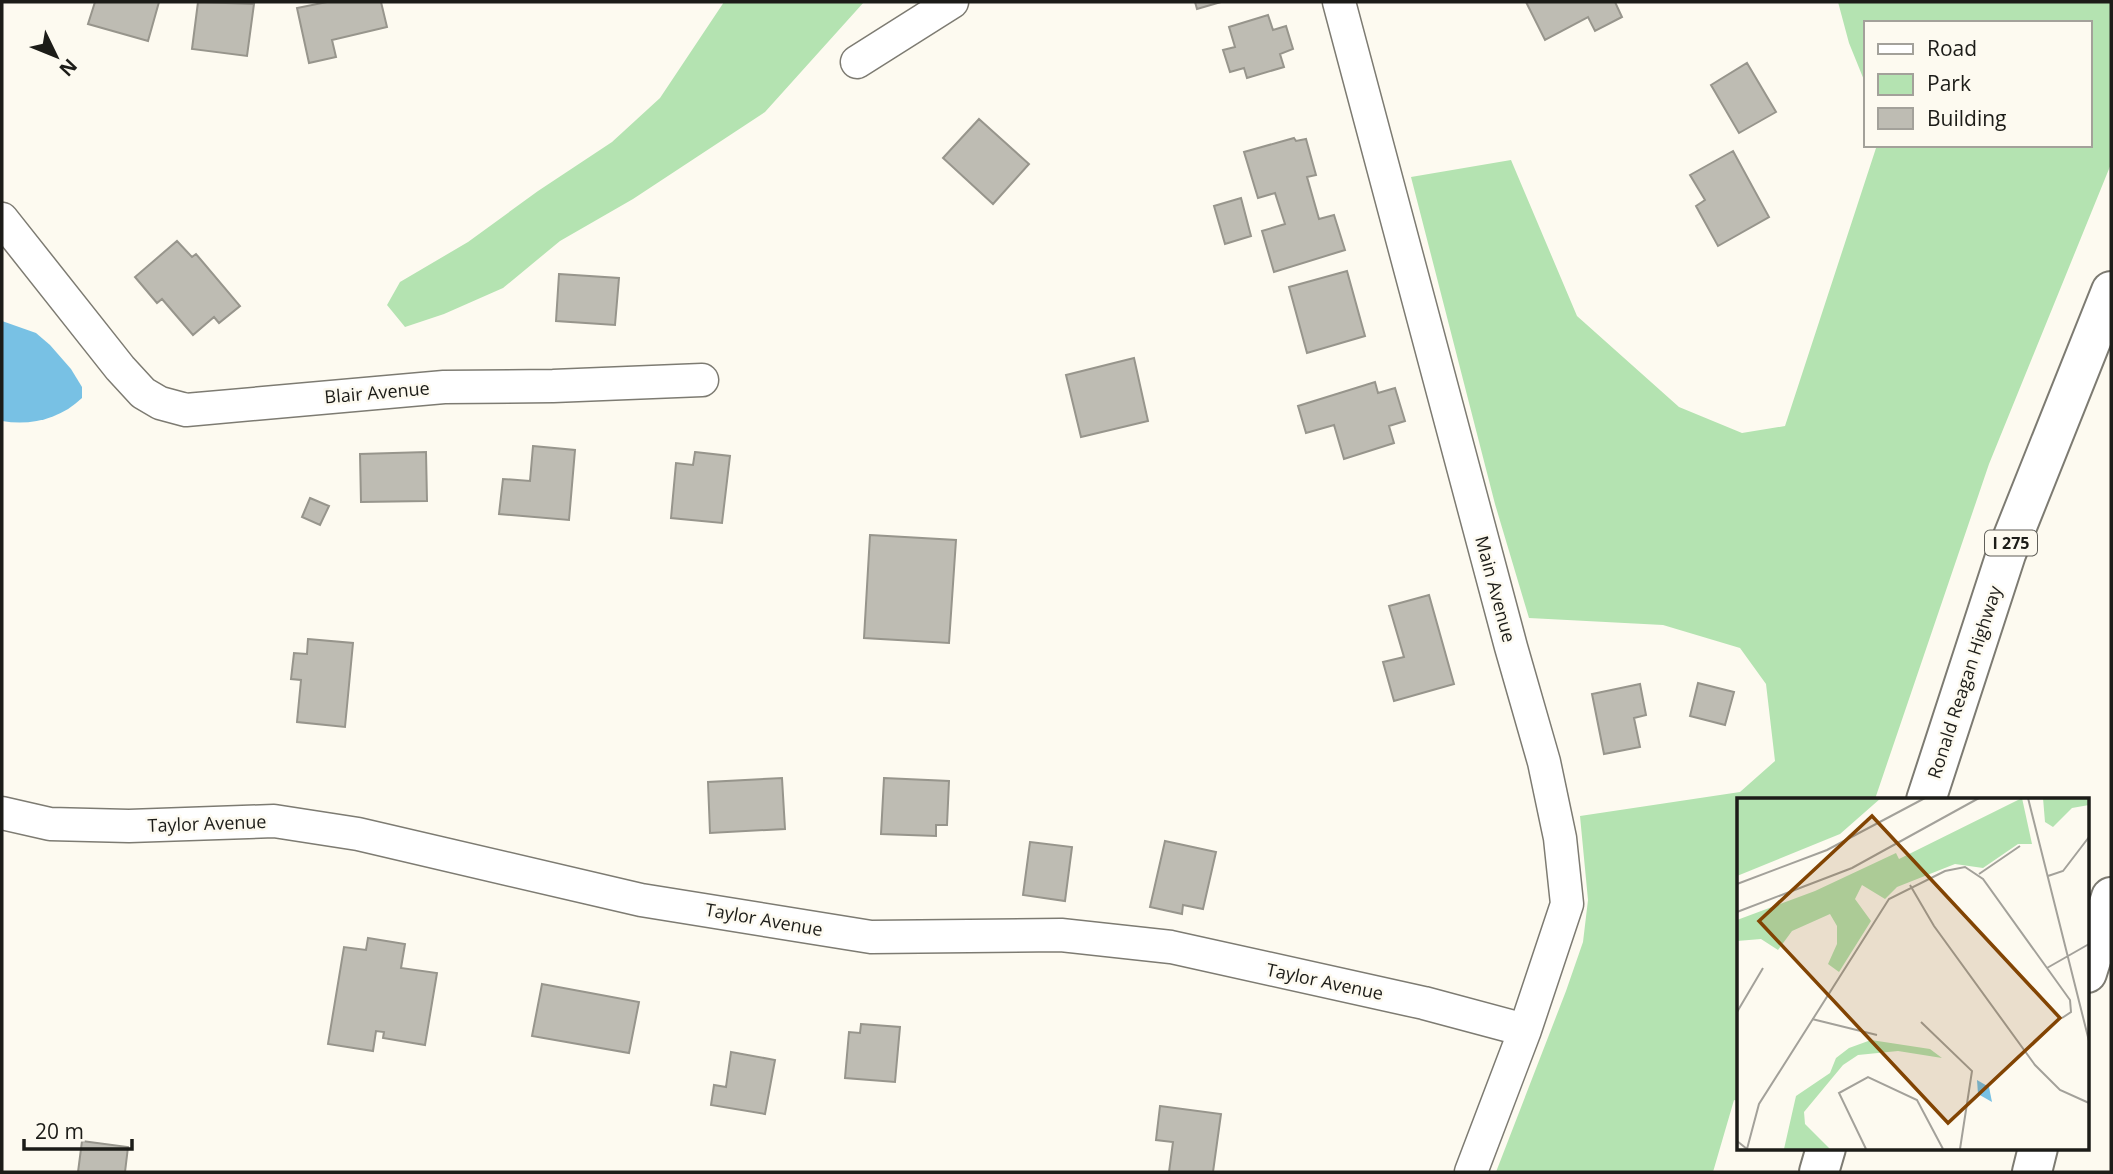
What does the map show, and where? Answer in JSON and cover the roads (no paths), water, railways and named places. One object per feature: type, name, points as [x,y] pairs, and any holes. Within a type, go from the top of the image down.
[{"type":"highway","name":"Ronald Reagan Highway","points":[[1927,798],[2006,554],[2111,292]]},
{"type":"highway","points":[[2088,970],[2111,897]]},
{"type":"highway","points":[[1819,1172],[1825,1150]]},
{"type":"highway","points":[[2032,1172],[2038,1150]]},
{"type":"street","points":[[857,62],[952,2]]},
{"type":"street","name":"Main Avenue","points":[[1339,2],[1544,762],[1560,838],[1567,904],[1525,1030],[1471,1172]]},
{"type":"street","name":"Blair Avenue","points":[[2,219],[143,393],[160,403],[186,410],[444,387],[702,380]]},
{"type":"street","name":"Taylor Avenue","points":[[2,813],[50,824],[129,826],[274,821],[358,834],[641,900],[871,937],[1060,935],[1171,947],[1424,1003],[1525,1030]]},
{"type":"water","points":[[2,321],[36,333],[50,345],[71,369],[82,387],[82,398],[64,411],[45,419],[2,421]]}]
